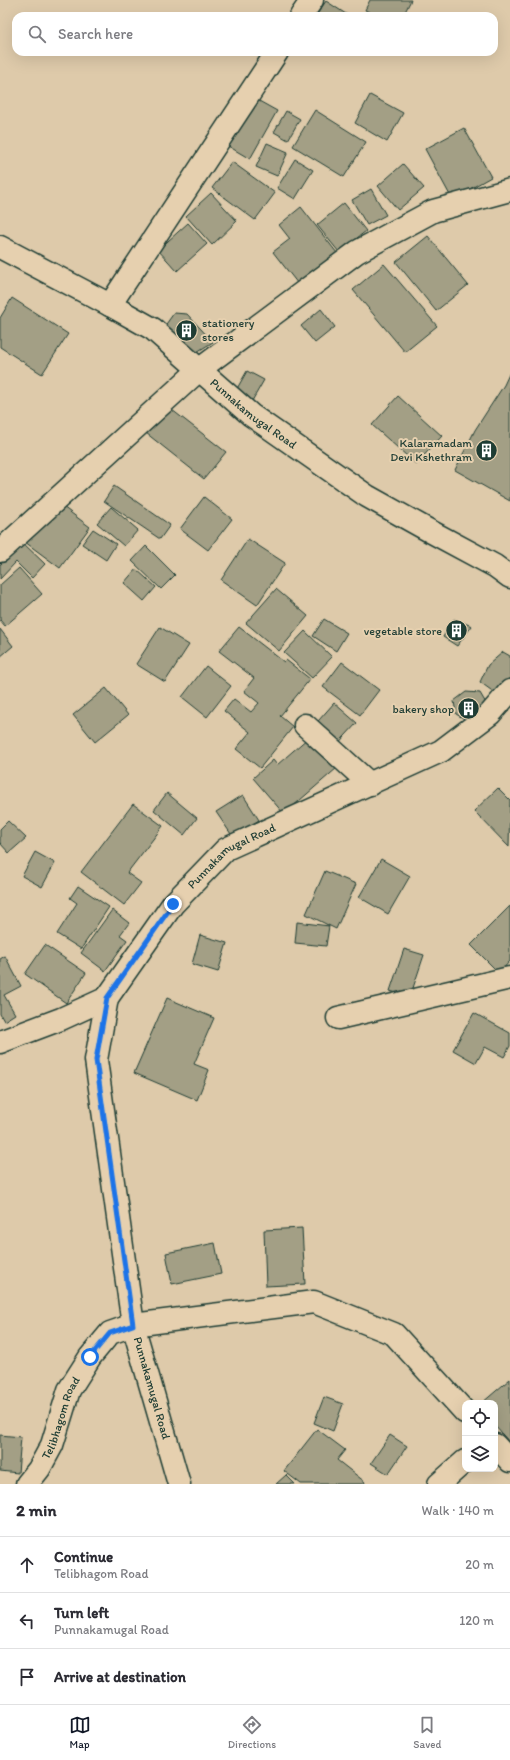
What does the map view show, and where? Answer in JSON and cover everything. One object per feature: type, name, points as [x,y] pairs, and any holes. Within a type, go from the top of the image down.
[{"type":"street","points":[[304,12],[312,0]]},
{"type":"street","points":[[110,304],[274,56]]},
{"type":"street","points":[[0,551],[200,369],[357,252],[433,211],[510,190]]},
{"type":"street","name":"Punnakamugal Road","points":[[0,247],[110,304],[153,329],[251,415],[367,496],[495,566],[510,577]]},
{"type":"street","name":"Punnakamugal Road","points":[[179,1484],[133,1325],[96,1060],[107,998],[173,904],[226,849],[442,751],[490,714],[510,692]]},
{"type":"street","points":[[305,725],[370,784]]},
{"type":"street","points":[[338,1018],[510,978]]},
{"type":"street","points":[[0,1042],[61,1019],[107,998]]},
{"type":"street","name":"Telibhagom Road","points":[[26,1484],[39,1469],[52,1445],[69,1390],[90,1357],[110,1333],[133,1325],[314,1302],[394,1334],[462,1409]]},
{"type":"street","points":[[498,1448],[510,1461]]},
{"type":"street","points":[[438,1484],[462,1464]]},
{"type":"building","points":[[370,0],[411,0],[405,12],[369,12],[365,10]]},
{"type":"building","points":[[326,1],[343,12],[319,12]]},
{"type":"building","points":[[370,95],[403,113],[387,142],[355,123]]},
{"type":"building","points":[[250,96],[277,111],[250,159],[223,143]]},
{"type":"building","points":[[315,110],[366,142],[344,177],[293,146]]},
{"type":"building","points":[[286,111],[300,119],[288,140],[274,132]]},
{"type":"building","points":[[464,128],[491,177],[452,199],[425,149]]},
{"type":"building","points":[[267,143],[288,152],[277,176],[256,167]]},
{"type":"building","points":[[295,159],[313,170],[295,199],[277,188]]},
{"type":"building","points":[[232,162],[275,193],[255,220],[212,188]]},
{"type":"building","points":[[403,164],[424,188],[398,210],[378,186]]},
{"type":"building","points":[[371,189],[386,215],[367,225],[352,200]]},
{"type":"building","points":[[211,193],[237,221],[212,245],[186,216]]},
{"type":"building","points":[[344,203],[366,231],[339,252],[317,225]]},
{"type":"building","points":[[301,207],[337,253],[298,284],[273,252],[290,239],[279,225]]},
{"type":"building","points":[[188,223],[207,244],[177,271],[158,250]]},
{"type":"building","points":[[428,236],[468,285],[436,311],[396,262]]},
{"type":"building","points":[[384,264],[437,326],[405,352],[353,290]]},
{"type":"building","points":[[12,298],[68,334],[42,374],[0,347],[0,318]]},
{"type":"building","points":[[321,309],[335,327],[315,343],[301,326]]},
{"type":"building","name":"stationery stores","points":[[174,313],[187,314],[213,342],[195,353],[164,327]]},
{"type":"building","points":[[247,371],[264,380],[252,401],[235,392]]},
{"type":"building","name":"Kalaramadam Devi Kshethram","points":[[510,372],[510,501],[455,470],[475,430],[504,385]]},
{"type":"building","points":[[398,396],[442,436],[416,464],[372,425]]},
{"type":"building","points":[[167,406],[226,452],[204,479],[146,433]]},
{"type":"building","points":[[114,486],[170,525],[160,539],[104,501]]},
{"type":"building","points":[[204,497],[232,519],[208,550],[180,529]]},
{"type":"building","points":[[55,501],[90,527],[60,568],[25,542]]},
{"type":"building","points":[[111,507],[138,530],[124,546],[97,523]]},
{"type":"building","points":[[93,529],[116,544],[106,560],[82,544]]},
{"type":"building","points":[[248,539],[285,563],[257,605],[221,580]]},
{"type":"building","points":[[22,542],[45,564],[32,578],[16,562],[0,579],[0,565]]},
{"type":"building","points":[[146,546],[175,575],[161,589],[132,561]]},
{"type":"building","points":[[19,568],[42,594],[5,626],[0,620],[0,585]]},
{"type":"building","points":[[136,569],[156,587],[144,601],[124,583]]},
{"type":"building","points":[[276,589],[308,616],[279,651],[246,623]]},
{"type":"building","points":[[324,619],[347,633],[336,651],[313,636]]},
{"type":"building","name":"vegetable store","points":[[454,619],[472,626],[457,646],[443,637]]},
{"type":"building","points":[[160,627],[189,645],[165,682],[136,664]]},
{"type":"building","points":[[239,627],[284,662],[286,660],[310,679],[280,716],[293,727],[260,768],[236,749],[250,732],[224,711],[234,699],[251,712],[259,703],[244,691],[254,678],[219,651]]},
{"type":"building","points":[[0,629],[13,646],[0,657]]},
{"type":"building","points":[[305,631],[332,657],[312,678],[284,653]]},
{"type":"building","points":[[503,652],[510,656],[510,680],[495,693],[480,682],[488,665]]},
{"type":"building","points":[[342,662],[379,690],[360,715],[323,687]]},
{"type":"building","points":[[206,666],[231,686],[207,717],[182,697]]},
{"type":"building","points":[[106,688],[128,715],[95,742],[73,715]]},
{"type":"building","name":"bakery shop","points":[[466,692],[480,693],[487,705],[468,721],[456,714],[454,701]]},
{"type":"building","points":[[334,703],[357,723],[333,749],[311,729]]},
{"type":"building","points":[[309,737],[337,768],[284,814],[253,778],[273,760],[277,765]]},
{"type":"building","points":[[498,788],[510,800],[509,847],[474,811]]},
{"type":"building","points":[[167,793],[197,818],[184,835],[154,810]]},
{"type":"building","points":[[243,795],[259,820],[233,837],[216,812]]},
{"type":"building","points":[[133,804],[163,826],[127,873],[141,883],[124,905],[81,872]]},
{"type":"building","points":[[8,821],[26,838],[9,853],[0,843],[0,829]]},
{"type":"building","points":[[35,852],[55,863],[42,887],[22,876]]},
{"type":"building","points":[[381,859],[410,876],[388,914],[359,897]]},
{"type":"building","points":[[325,871],[356,884],[336,929],[306,914]]},
{"type":"building","points":[[78,886],[109,907],[81,949],[57,934],[77,903],[70,898]]},
{"type":"building","points":[[510,906],[510,961],[499,973],[471,945]]},
{"type":"building","points":[[112,910],[129,923],[120,935],[127,940],[105,971],[81,953]]},
{"type":"building","points":[[297,922],[329,926],[326,946],[295,943]]},
{"type":"building","points":[[200,935],[227,943],[218,972],[192,964]]},
{"type":"building","points":[[45,945],[86,973],[66,1003],[25,974]]},
{"type":"building","points":[[404,949],[424,955],[410,997],[390,991]]},
{"type":"building","points":[[5,956],[21,986],[4,995],[15,1014],[4,1021],[0,1014],[0,959]]},
{"type":"building","points":[[167,998],[214,1018],[194,1064],[209,1070],[197,1100],[134,1073]]},
{"type":"building","points":[[474,1013],[510,1033],[510,1046],[504,1057],[485,1047],[476,1063],[453,1050]]},
{"type":"building","points":[[302,1228],[305,1284],[266,1286],[264,1230]]},
{"type":"building","points":[[215,1243],[221,1274],[172,1284],[166,1253]]},
{"type":"building","points":[[510,1379],[510,1443],[498,1429],[498,1400],[486,1400]]},
{"type":"building","points":[[324,1397],[343,1404],[333,1431],[314,1423]]},
{"type":"building","points":[[317,1429],[345,1450],[337,1460],[365,1482],[364,1484],[301,1484],[284,1471]]},
{"type":"building","points":[[0,1435],[21,1437],[18,1473],[0,1471]]},
{"type":"building","points":[[390,1435],[407,1446],[388,1474],[371,1463]]},
{"type":"building","points":[[286,1475],[295,1484],[276,1484]]},
{"type":"place","name":"stationery stores","points":[[186,330]]},
{"type":"place","name":"Kalaramadam Devi Kshethram","points":[[487,450]]},
{"type":"place","name":"vegetable store","points":[[457,631]]},
{"type":"place","name":"bakery shop","points":[[469,709]]},
{"type":"route","points":[[90,1357],[110,1333],[133,1325],[96,1060],[107,998],[173,904]]}]
